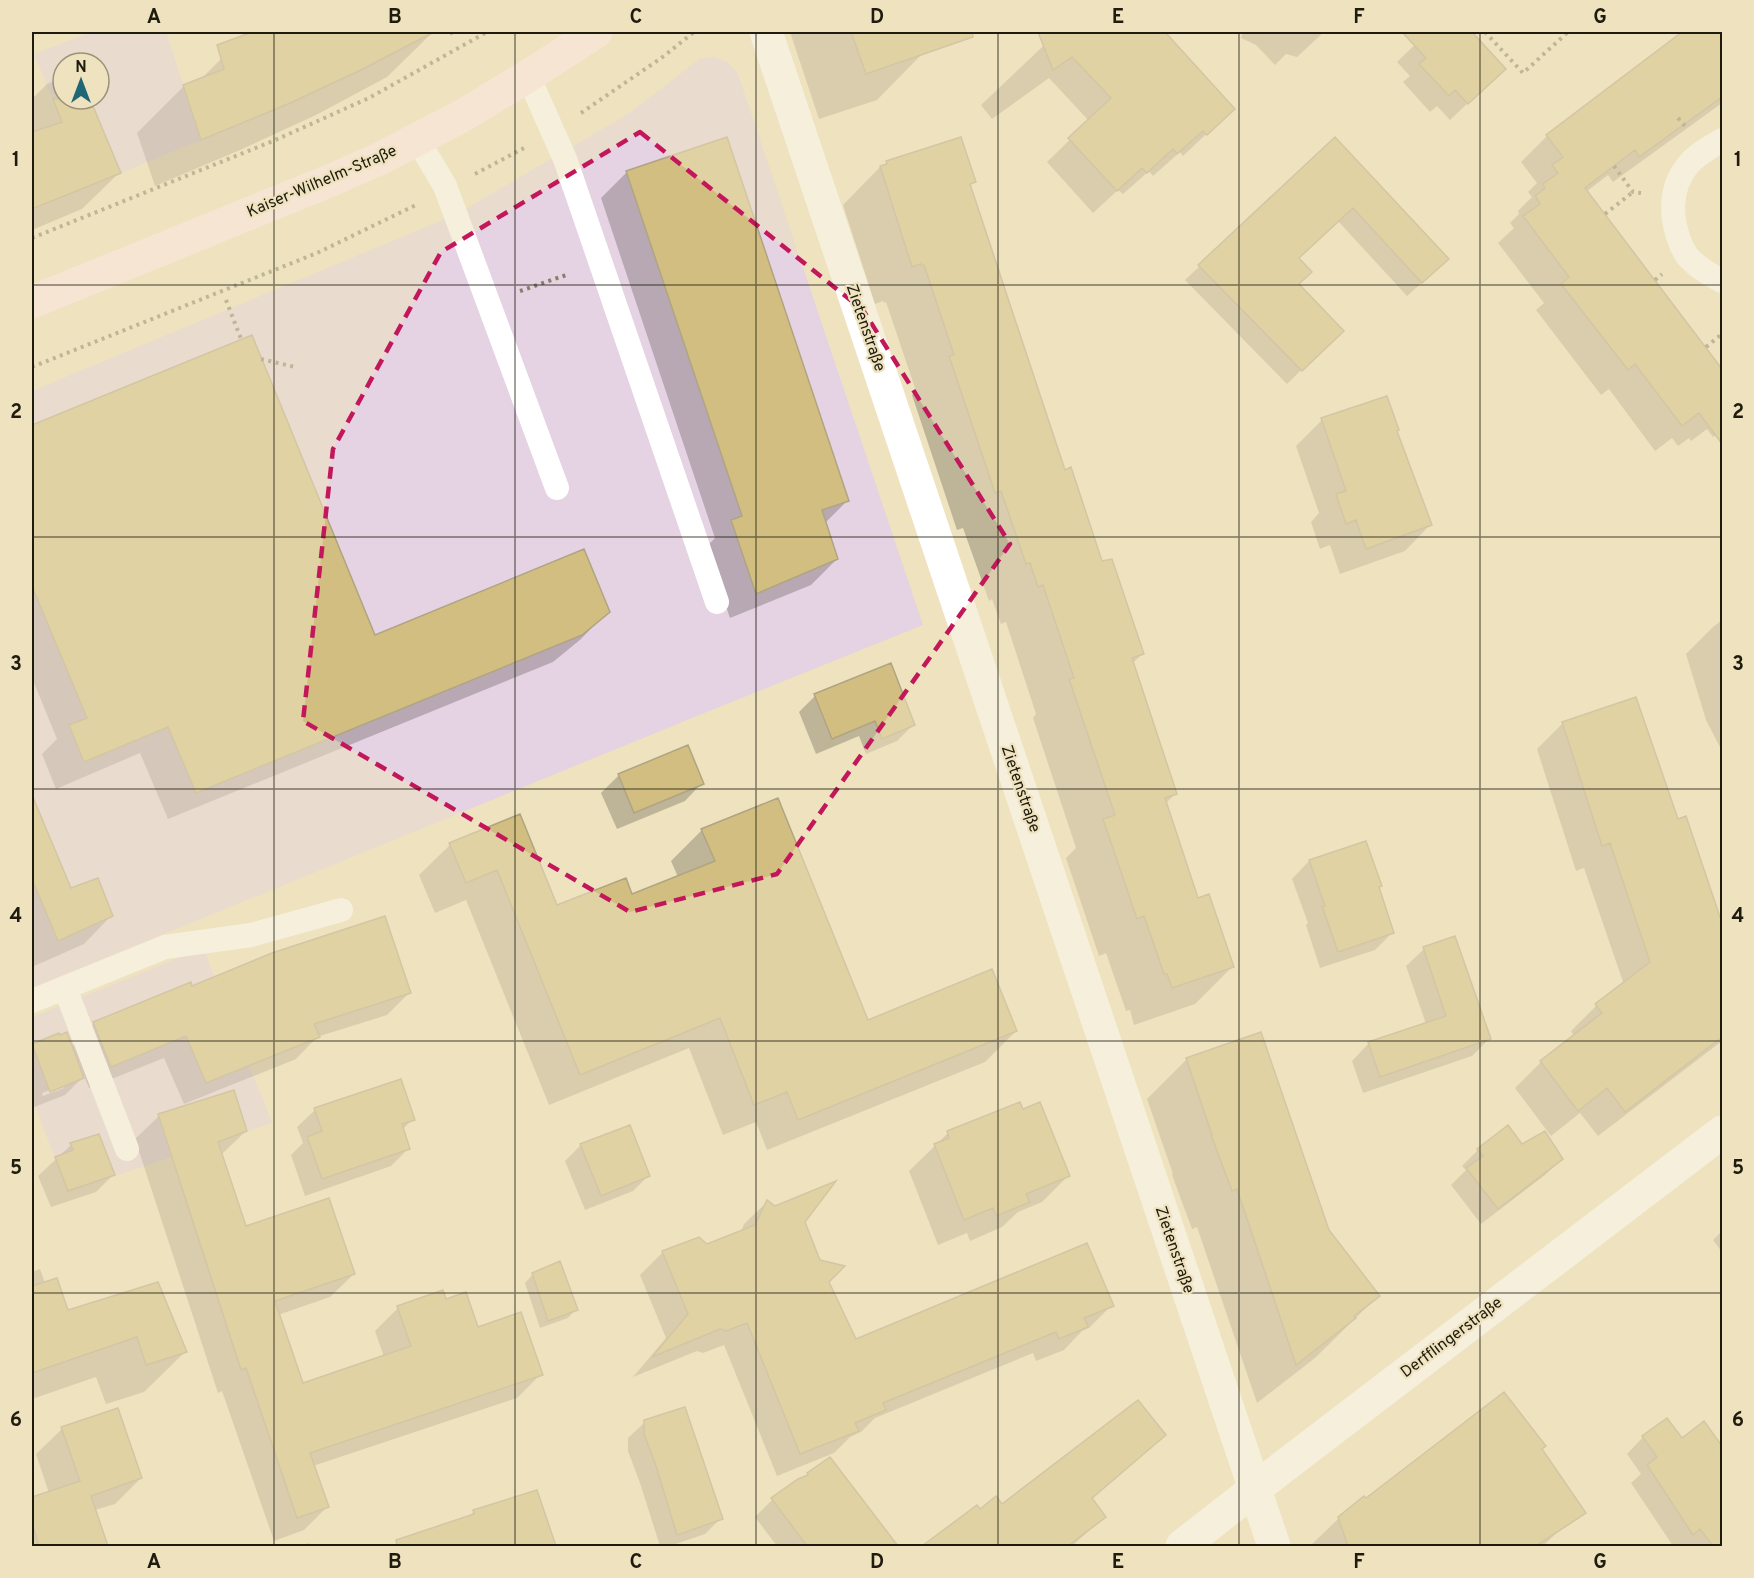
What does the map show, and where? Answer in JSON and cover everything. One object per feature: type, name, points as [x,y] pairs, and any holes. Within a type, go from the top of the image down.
[{"type":"main road","name":"Kaiser-Wilhelm-Straße","points":[[32,302],[379,159],[462,116],[597,32]]},
{"type":"street","name":"Zietenstraße","points":[[766,32],[1254,1490],[1275,1546]]},
{"type":"street","name":"Derfflingerstraße","points":[[1182,1546],[1722,1132]]},
{"type":"lane","points":[[528,76],[565,159],[717,602]]},
{"type":"lane","points":[[417,139],[446,190],[557,488]]},
{"type":"lane","points":[[1722,140],[1703,151],[1688,165],[1677,184],[1672,206],[1674,229],[1686,255],[1700,268],[1722,281]]},
{"type":"lane","points":[[32,1001],[165,947],[251,935],[341,910]]},
{"type":"lane","points":[[65,988],[127,1149]]},
{"type":"path","points":[[32,238],[273,141],[369,98],[487,32]]},
{"type":"path","points":[[32,367],[317,253],[446,190],[553,132],[664,56],[694,32]]},
{"type":"path","points":[[1485,32],[1523,73],[1568,32]]},
{"type":"path","points":[[1605,214],[1633,192]]},
{"type":"path","points":[[488,302],[601,263]]},
{"type":"path","points":[[226,300],[241,339]]},
{"type":"path","points":[[1706,347],[1722,334]]},
{"type":"path","points":[[261,359],[295,368]]},
{"type":"highlighted area","points":[[640,132],[863,310],[1010,544],[777,874],[630,912],[303,721],[333,449],[441,252]]},
{"type":"shaded area","points":[[91,32],[166,32],[201,140],[89,186],[58,111],[111,111],[111,51],[51,51],[51,95],[34,54]]},
{"type":"shaded area","points":[[713,57],[728,62],[738,74],[923,625],[32,988],[32,391],[457,214],[628,114],[701,58]]},
{"type":"shaded area","points":[[203,948],[272,1123],[68,1192],[32,1098],[32,1017]]},
{"type":"building","points":[[252,32],[434,32],[288,104],[201,140],[183,85],[224,69],[217,45]]},
{"type":"building","points":[[851,32],[972,32],[973,37],[866,74]]},
{"type":"building","points":[[1038,32],[1165,32],[1235,109],[1207,135],[1203,131],[1177,154],[1173,149],[1147,173],[1142,168],[1117,191],[1068,138],[1111,98],[1072,57],[1053,70]]},
{"type":"building","points":[[1402,32],[1472,32],[1506,69],[1468,104],[1455,90],[1449,96],[1419,64],[1426,58]]},
{"type":"building","points":[[1682,32],[1722,32],[1722,97],[1639,157],[1635,150],[1585,188],[1722,369],[1722,444],[1699,413],[1682,426],[1635,364],[1628,370],[1561,284],[1569,277],[1523,216],[1540,204],[1535,196],[1545,188],[1543,184],[1558,173],[1552,165],[1563,157],[1546,135]]},
{"type":"building","points":[[58,111],[95,111],[121,173],[32,209],[32,132],[62,122]]},
{"type":"building","points":[[727,137],[849,501],[822,510],[838,559],[756,594],[731,520],[742,516],[626,171]]},
{"type":"building","points":[[961,137],[976,182],[970,184],[1065,470],[1071,467],[1102,561],[1112,559],[1144,654],[1132,658],[1177,794],[1165,798],[1198,898],[1209,894],[1234,967],[1172,988],[1167,974],[1164,974],[1144,916],[1137,919],[1103,819],[1115,815],[1069,679],[1074,678],[1043,585],[1038,587],[1030,563],[1026,564],[1001,491],[995,493],[949,356],[954,355],[924,265],[912,267],[880,166],[887,164],[886,161]]},
{"type":"building","points":[[1335,137],[1449,259],[1422,283],[1353,208],[1299,258],[1312,272],[1299,284],[1344,331],[1302,371],[1198,265]]},
{"type":"building","points":[[252,335],[375,635],[584,549],[610,612],[582,635],[196,793],[168,727],[84,762],[69,725],[87,718],[32,586],[32,425]]},
{"type":"building","points":[[1387,396],[1399,430],[1397,431],[1432,525],[1366,549],[1356,520],[1346,524],[1336,494],[1346,491],[1321,418]]},
{"type":"building","points":[[891,663],[915,725],[882,739],[875,721],[832,739],[814,694]]},
{"type":"building","points":[[1636,697],[1678,819],[1686,816],[1722,923],[1722,1037],[1625,1112],[1607,1088],[1578,1111],[1540,1061],[1602,1013],[1595,1004],[1650,962],[1610,843],[1602,846],[1562,722]]},
{"type":"building","points":[[688,745],[704,784],[634,813],[618,774]]},
{"type":"building","points":[[32,795],[71,888],[98,878],[113,916],[58,941],[32,879]]},
{"type":"building","points":[[778,798],[868,1020],[992,969],[1017,1031],[798,1120],[787,1092],[754,1105],[720,1018],[580,1075],[497,870],[466,883],[449,843],[520,814],[557,905],[626,878],[632,894],[715,861],[701,829]]},
{"type":"building","points":[[1366,841],[1382,886],[1379,887],[1394,933],[1338,952],[1309,860]]},
{"type":"building","points":[[385,916],[411,993],[314,1024],[320,1037],[206,1083],[186,1036],[111,1067],[93,1022],[191,982],[192,986],[272,953]]},
{"type":"building","points":[[1455,936],[1491,1039],[1380,1077],[1368,1042],[1446,1016],[1423,947]]},
{"type":"building","points":[[67,1032],[84,1078],[50,1092],[32,1044]]},
{"type":"building","points":[[1261,1032],[1329,1230],[1380,1296],[1296,1365],[1237,1189],[1232,1191],[1186,1058]]},
{"type":"building","points":[[401,1079],[415,1120],[402,1124],[410,1149],[322,1179],[307,1137],[322,1131],[314,1108]]},
{"type":"building","points":[[234,1090],[247,1131],[218,1142],[246,1226],[329,1198],[355,1274],[275,1301],[303,1383],[411,1346],[397,1306],[443,1290],[446,1299],[466,1292],[478,1327],[521,1312],[543,1375],[310,1453],[329,1507],[297,1518],[246,1368],[241,1370],[158,1114]]},
{"type":"building","points":[[1020,1102],[1023,1109],[1040,1102],[1070,1176],[1026,1194],[1030,1202],[996,1216],[993,1208],[964,1220],[934,1144],[949,1138],[947,1131]]},
{"type":"building","points":[[630,1125],[650,1176],[601,1196],[580,1144]]},
{"type":"building","points":[[1508,1125],[1522,1144],[1545,1131],[1563,1159],[1498,1209],[1466,1168],[1483,1156],[1477,1149]]},
{"type":"building","points":[[99,1134],[115,1175],[68,1191],[55,1157],[73,1150],[70,1143]]},
{"type":"building","points":[[836,1181],[805,1222],[820,1260],[845,1266],[829,1282],[856,1339],[1087,1243],[1114,1306],[1084,1318],[1088,1327],[1059,1339],[1056,1332],[883,1403],[886,1410],[855,1423],[859,1431],[800,1454],[747,1323],[726,1331],[720,1329],[652,1357],[688,1314],[662,1251],[699,1237],[707,1244],[755,1225],[767,1200],[775,1206]]},
{"type":"building","points":[[560,1261],[578,1310],[548,1321],[532,1273]]},
{"type":"building","points":[[57,1278],[68,1310],[158,1282],[187,1352],[146,1365],[137,1337],[32,1373],[32,1286]]},
{"type":"building","points":[[1504,1392],[1546,1446],[1542,1449],[1586,1513],[1536,1546],[1348,1546],[1338,1517]]},
{"type":"building","points":[[1138,1400],[1166,1435],[1092,1498],[1106,1517],[1068,1546],[922,1546],[977,1505],[980,1509],[996,1496],[1002,1504]]},
{"type":"building","points":[[685,1407],[723,1519],[677,1535],[644,1434],[644,1420]]},
{"type":"building","points":[[118,1408],[142,1478],[91,1496],[108,1546],[39,1546],[32,1523],[32,1497],[80,1481],[61,1427]]},
{"type":"building","points":[[1667,1418],[1682,1438],[1704,1421],[1722,1446],[1722,1546],[1713,1546],[1700,1529],[1693,1535],[1647,1465],[1657,1457],[1642,1436]]},
{"type":"building","points":[[830,1457],[898,1546],[807,1546],[771,1498],[798,1479],[808,1475],[807,1473]]},
{"type":"building","points":[[537,1490],[556,1546],[397,1546],[396,1540],[474,1514],[473,1510]]}]
